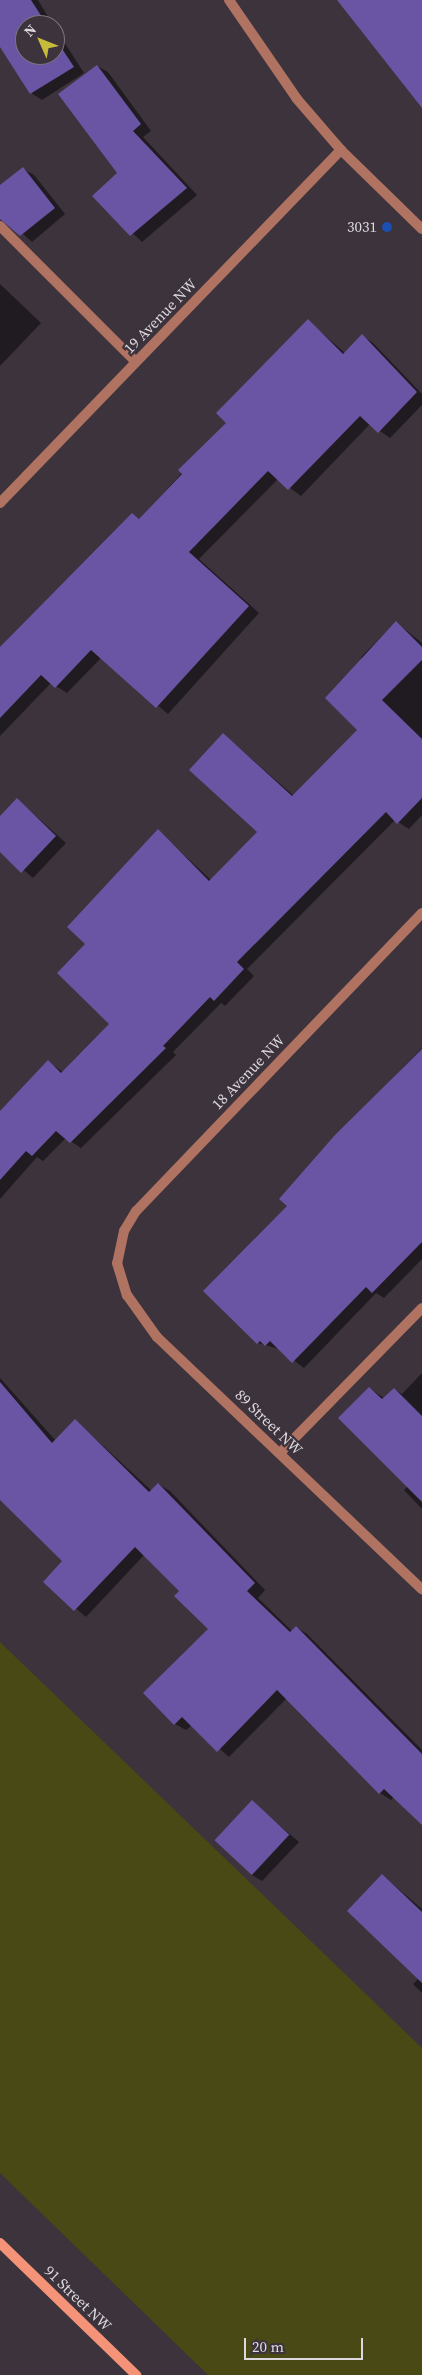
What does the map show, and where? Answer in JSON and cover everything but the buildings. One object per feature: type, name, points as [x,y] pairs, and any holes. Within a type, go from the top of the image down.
[{"type":"main road","name":"91 Street NW","points":[[0,2243],[136,2375]]},
{"type":"street","points":[[229,0],[297,99],[341,150],[422,229]]},
{"type":"street","name":"19 Avenue NW","points":[[0,503],[341,150]]},
{"type":"street","points":[[0,226],[136,362]]},
{"type":"street","name":"18 Avenue NW","points":[[117,1263],[124,1231],[136,1211],[422,914]]},
{"type":"street","name":"89 Street NW","points":[[117,1263],[127,1295],[157,1337],[422,1589]]},
{"type":"street","points":[[280,1453],[422,1308]]},
{"type":"shaded area","points":[[0,1642],[422,2048],[422,2375],[208,2375],[0,2173]]},
{"type":"place","name":"3031","points":[[387,227]]}]
